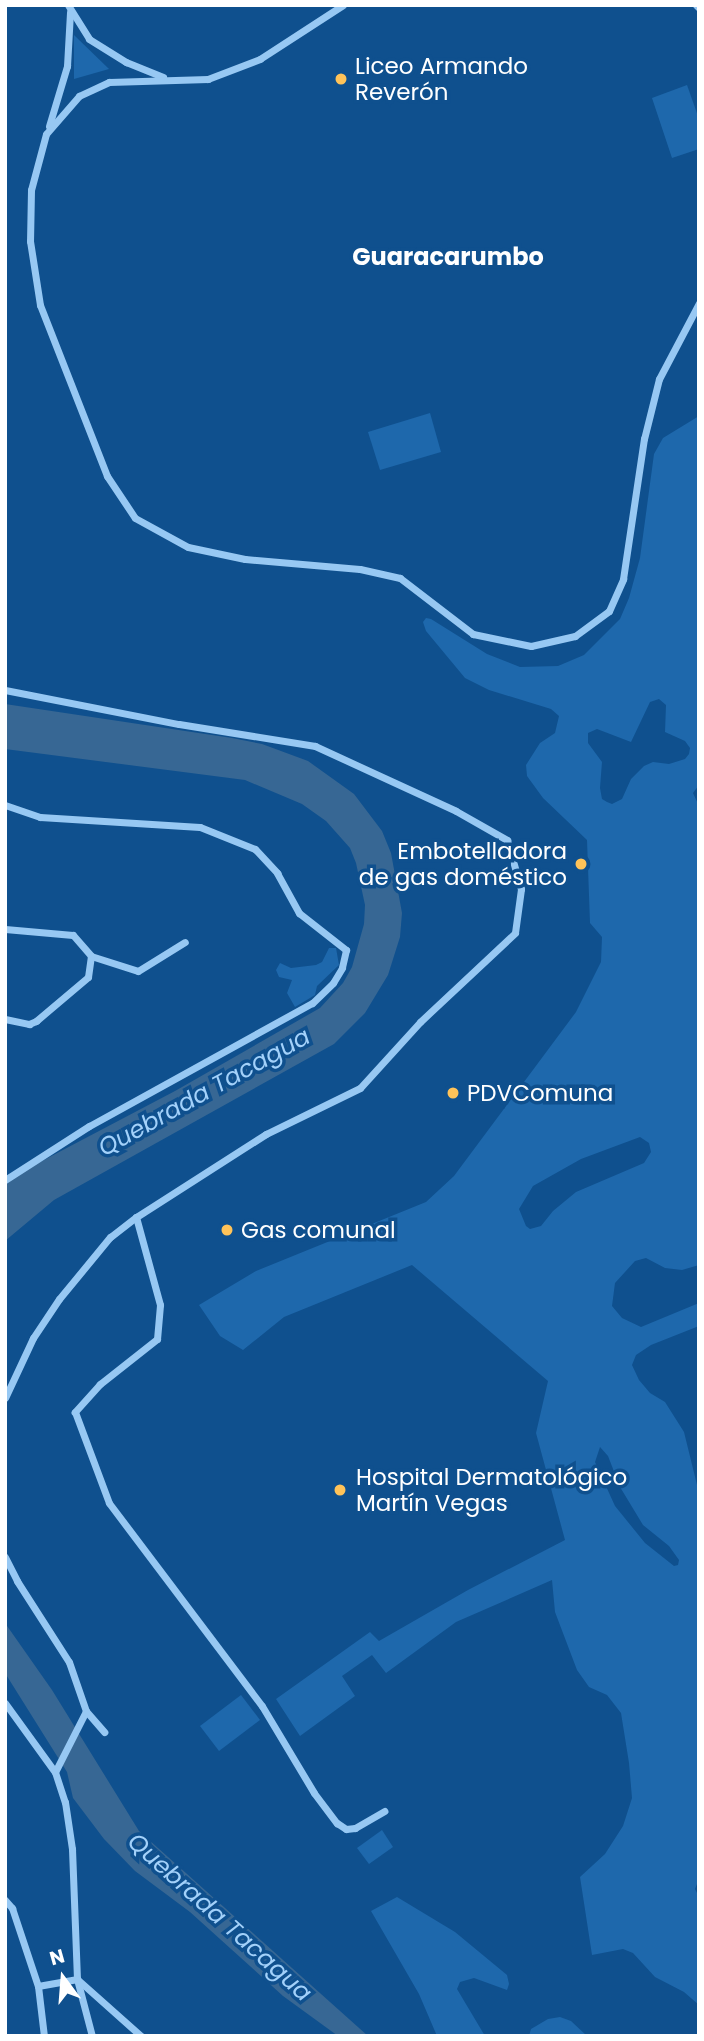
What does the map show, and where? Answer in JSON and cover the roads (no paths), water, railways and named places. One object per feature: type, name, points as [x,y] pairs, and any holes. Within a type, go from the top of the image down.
[{"type":"street","points":[[46,134],[79,96],[108,82],[208,79],[260,60],[343,5]]},
{"type":"street","points":[[69,8],[89,39],[126,62],[167,79]]},
{"type":"street","points":[[69,8],[67,66],[31,190],[30,241],[40,305],[107,476],[135,518],[188,547],[245,559],[360,569],[400,578],[473,634],[531,646],[575,636],[609,611],[623,579],[644,439],[659,379],[699,303]]},
{"type":"street","points":[[5,690],[179,724],[315,746],[456,811],[507,840],[521,889],[515,933],[467,981],[420,1022],[360,1088],[266,1134],[136,1216],[110,1237],[59,1299],[33,1338],[5,1398]]},
{"type":"street","points":[[5,805],[40,817],[200,827],[255,849],[277,873],[299,913],[346,950],[342,968],[332,983],[312,1003],[89,1126],[5,1180]]},
{"type":"street","points":[[5,929],[73,935],[91,956],[138,971],[186,942]]},
{"type":"street","points":[[5,1019],[29,1024],[36,1021],[88,977],[91,956]]},
{"type":"street","points":[[136,1216],[160,1305],[157,1339],[100,1384],[75,1412],[83,1442],[109,1503],[262,1706],[314,1793],[337,1823],[346,1829],[355,1828],[384,1811]]},
{"type":"street","points":[[5,1557],[17,1581],[69,1662],[86,1711],[104,1732]]},
{"type":"street","points":[[5,1703],[55,1772],[65,1802],[72,1849],[77,1979],[92,2036]]},
{"type":"street","points":[[55,1772],[86,1711]]},
{"type":"street","points":[[5,1900],[12,1908],[38,1986],[44,2036]]},
{"type":"street","points":[[38,1986],[77,1979]]},
{"type":"street","points":[[77,1979],[141,2036]]},
{"type":"water","name":"Quebrada Tacagua","points":[[5,704],[232,738],[262,744],[308,761],[354,794],[382,831],[391,853],[402,913],[400,937],[388,975],[365,1013],[334,1044],[54,1200],[5,1241],[5,1185],[23,1171],[175,1091],[320,1008],[343,983],[352,967],[364,924],[365,905],[350,848],[326,821],[302,804],[245,780],[5,749]]},
{"type":"water","name":"Quebrada Tacagua","points":[[5,1623],[52,1690],[139,1831],[368,2036],[338,2036],[283,1996],[190,1912],[135,1871],[104,1839],[73,1798],[67,1772],[5,1673]]},
{"type":"place","name":"Liceo Armando Reverón","points":[[341,79]]},
{"type":"place","name":"Embotelladora de gas doméstico","points":[[581,864]]},
{"type":"place","name":"PDVComuna","points":[[453,1093]]},
{"type":"place","name":"Gas comunal","points":[[227,1230]]},
{"type":"place","name":"Hospital Dermatológico Martín Vegas","points":[[340,1490]]},
{"type":"district","name":"Guaracarumbo","points":[[448,257]]}]
